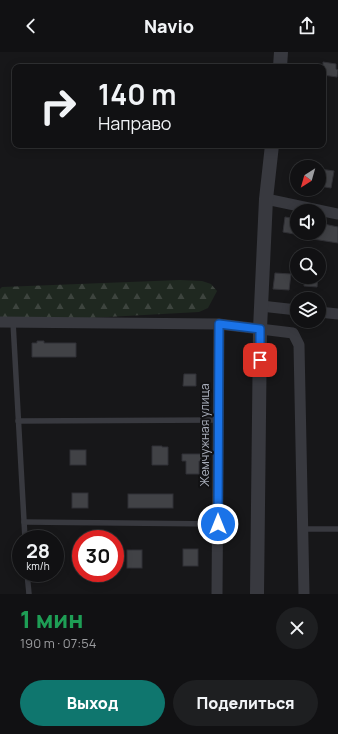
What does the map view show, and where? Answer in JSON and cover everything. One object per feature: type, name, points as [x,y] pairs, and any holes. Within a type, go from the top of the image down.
[{"type":"street","points":[[280,64],[282,52]]},
{"type":"street","points":[[257,594],[260,329],[266,199],[272,148]]},
{"type":"street","points":[[266,199],[338,214]]},
{"type":"street","points":[[261,306],[290,309]]},
{"type":"street","points":[[326,313],[338,314]]},
{"type":"street","points":[[0,322],[219,324],[293,333],[299,345],[304,594]]},
{"type":"street","name":"Жемчужная улица","points":[[217,594],[219,324]]},
{"type":"lane","points":[[13,321],[24,530]]},
{"type":"lane","points":[[18,421],[218,420]]},
{"type":"lane","points":[[24,522],[218,524]]},
{"type":"lane","points":[[302,529],[338,529]]},
{"type":"lane","points":[[28,582],[29,594]]},
{"type":"green space","points":[[180,280],[202,281],[211,284],[217,291],[208,308],[199,312],[16,322],[0,319],[0,289],[2,287]]},
{"type":"building","points":[[323,62],[336,64],[336,69],[338,70],[337,77],[326,75],[326,64],[323,64]]},
{"type":"building","points":[[326,170],[334,171],[331,188],[326,187]]},
{"type":"building","points":[[285,217],[290,218],[290,233],[283,232]]},
{"type":"building","points":[[326,224],[338,227],[338,243],[319,240],[326,240]]},
{"type":"building","points":[[275,273],[290,274],[289,290],[273,289]]},
{"type":"building","points":[[304,284],[317,284],[317,287],[304,286]]},
{"type":"building","points":[[37,341],[44,341],[44,343],[76,343],[76,357],[32,357],[32,343],[37,343]]},
{"type":"building","points":[[184,374],[196,374],[196,386],[183,386]]},
{"type":"building","points":[[152,446],[168,447],[168,465],[152,465]]},
{"type":"building","points":[[70,450],[86,450],[86,465],[70,465]]},
{"type":"building","points":[[182,454],[206,454],[206,461],[199,461],[199,474],[186,474],[186,461],[182,461]]},
{"type":"building","points":[[72,493],[88,493],[88,508],[72,508]]},
{"type":"building","points":[[128,494],[173,494],[173,508],[128,508]]},
{"type":"building","points":[[183,549],[198,549],[198,566],[183,566]]},
{"type":"building","points":[[127,550],[142,550],[142,568],[127,568]]},
{"type":"route","points":[[218,524],[219,324],[260,329],[260,360]]}]
